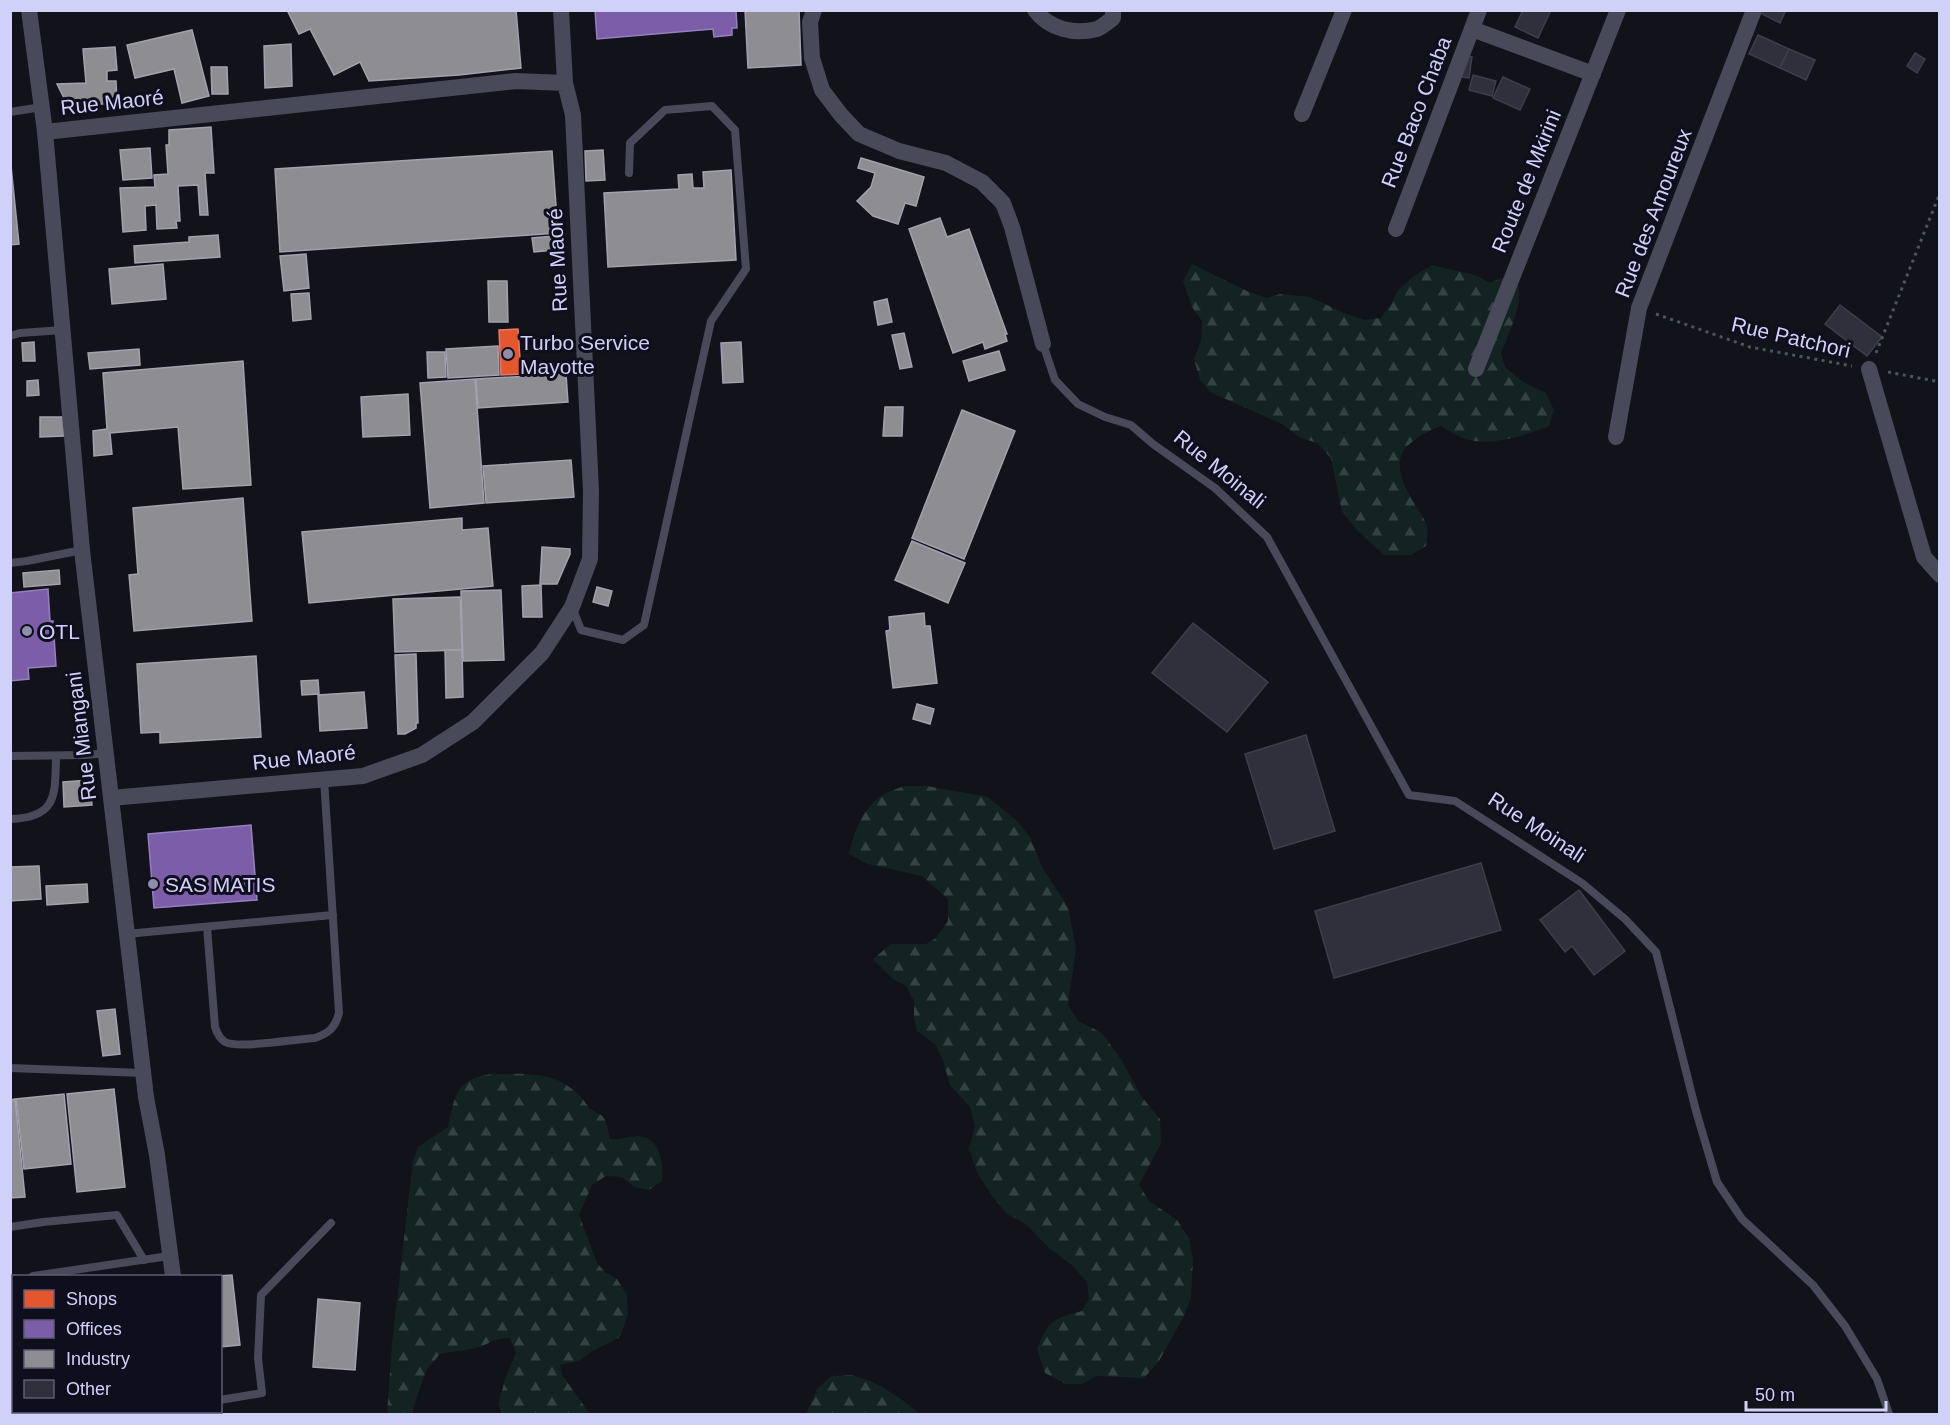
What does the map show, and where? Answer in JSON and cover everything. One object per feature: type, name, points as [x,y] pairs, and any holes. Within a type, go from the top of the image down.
[{"type":"street","name":"Rue Miangani","points":[[29,10],[45,132],[82,550],[146,1097],[157,1155],[173,1275]]},
{"type":"street","points":[[561,10],[565,83]]},
{"type":"street","name":"Rue Moinali","points":[[814,10],[810,22],[812,58],[822,90],[841,116],[859,134],[899,151],[946,163],[982,182],[1002,203],[1012,227],[1043,344]]},
{"type":"street","points":[[1035,10],[1043,21],[1065,31],[1098,29],[1113,18],[1113,10]]},
{"type":"street","points":[[1302,114],[1344,10]]},
{"type":"street","name":"Rue Baco Chaba","points":[[1396,229],[1479,10]]},
{"type":"street","name":"Route de Mkirini","points":[[1476,369],[1618,10]]},
{"type":"street","name":"Rue des Amoureux","points":[[1616,437],[1639,308],[1754,10]]},
{"type":"street","points":[[1472,29],[1593,74]]},
{"type":"street","name":"Rue Maoré","points":[[45,132],[516,81],[565,83],[573,115],[591,491],[590,559],[572,607],[542,653],[473,722],[422,755],[363,776],[111,798]]},
{"type":"street","points":[[1869,369],[1924,557],[1940,575]]},
{"type":"lane","points":[[572,607],[581,630],[623,640],[644,625],[711,321],[746,269],[735,130],[712,106],[665,110],[630,143],[629,173]]},
{"type":"lane","points":[[10,112],[42,107]]},
{"type":"lane","points":[[10,336],[20,333],[63,330]]},
{"type":"lane","name":"Rue Moinali","points":[[1043,344],[1055,380],[1078,404],[1105,417],[1131,425],[1153,444],[1215,488],[1267,537],[1409,795],[1455,801],[1465,807],[1582,883],[1625,919],[1656,952],[1696,1112],[1717,1182],[1742,1219],[1813,1285],[1845,1326],[1877,1379],[1889,1414]]},
{"type":"lane","points":[[10,563],[82,550]]},
{"type":"lane","points":[[10,756],[106,753]]},
{"type":"lane","points":[[10,819],[29,819],[46,809],[55,793],[56,756]]},
{"type":"lane","points":[[207,927],[216,1027],[223,1041],[240,1045],[315,1038],[332,1029],[339,1013],[324,779]]},
{"type":"lane","points":[[126,934],[333,915]]},
{"type":"lane","points":[[10,1068],[143,1073]]},
{"type":"lane","points":[[10,1227],[117,1215],[144,1260]]},
{"type":"lane","points":[[222,1400],[262,1393],[258,1358],[261,1295],[330,1223]]},
{"type":"lane","points":[[40,1275],[169,1256]]},
{"type":"path","points":[[1869,369],[1940,193]]},
{"type":"path","name":"Rue Patchori","points":[[1639,308],[1750,347],[1940,382]]},
{"type":"green space","points":[[1192,264],[1247,291],[1267,298],[1280,294],[1310,297],[1364,320],[1381,318],[1398,290],[1414,276],[1432,265],[1475,275],[1490,283],[1501,278],[1518,284],[1517,309],[1501,353],[1505,367],[1523,382],[1546,393],[1554,410],[1549,426],[1519,436],[1486,442],[1466,439],[1440,426],[1414,440],[1401,456],[1401,476],[1424,518],[1428,532],[1426,546],[1411,555],[1384,555],[1359,532],[1342,512],[1331,458],[1317,443],[1301,438],[1282,424],[1210,392],[1200,380],[1194,359],[1201,341],[1202,321],[1192,307],[1183,281]]},
{"type":"green space","points":[[905,786],[927,786],[988,797],[1017,821],[1030,837],[1042,867],[1068,907],[1076,948],[1068,1005],[1078,1021],[1102,1033],[1122,1061],[1141,1096],[1160,1119],[1161,1143],[1139,1185],[1149,1201],[1177,1220],[1189,1238],[1193,1260],[1191,1298],[1184,1316],[1159,1361],[1144,1378],[1096,1376],[1082,1384],[1066,1384],[1045,1373],[1037,1349],[1041,1339],[1053,1322],[1082,1311],[1089,1299],[1087,1282],[1073,1266],[1048,1247],[1026,1224],[1007,1214],[992,1196],[977,1172],[969,1149],[975,1126],[970,1107],[950,1085],[936,1045],[917,1031],[914,1001],[906,986],[893,979],[873,959],[891,944],[926,944],[936,938],[948,921],[948,899],[922,876],[868,864],[849,854],[861,819],[872,804],[886,793]]},
{"type":"green space","points":[[492,1074],[545,1076],[557,1080],[578,1094],[590,1108],[603,1117],[610,1139],[639,1136],[652,1141],[656,1146],[661,1160],[662,1181],[649,1190],[634,1187],[622,1177],[606,1176],[592,1185],[579,1215],[597,1263],[606,1273],[617,1279],[627,1295],[628,1314],[620,1337],[579,1361],[560,1365],[562,1375],[590,1414],[502,1414],[498,1405],[506,1376],[516,1353],[510,1338],[505,1338],[474,1348],[440,1354],[426,1371],[413,1414],[387,1414],[392,1344],[413,1160],[418,1147],[448,1127],[455,1098],[464,1085],[480,1076]]},
{"type":"green space","points":[[851,1375],[879,1385],[920,1414],[806,1414],[817,1389],[831,1376]]},
{"type":"building: Shops","points":[[518,329],[521,374],[501,375],[499,330]]},
{"type":"building: Offices","points":[[595,10],[736,10],[737,28],[732,28],[732,35],[714,37],[713,29],[597,39]]},
{"type":"building: Offices","points":[[48,589],[56,666],[28,668],[29,679],[10,681],[10,593]]},
{"type":"building: Offices","points":[[251,825],[257,900],[154,908],[148,834]]},
{"type":"building: Industry","points":[[287,10],[516,10],[521,68],[369,81],[360,62],[334,75],[310,29],[299,34]]},
{"type":"building: Industry","points":[[745,10],[799,10],[801,65],[748,68]]},
{"type":"building: Industry","points":[[192,30],[209,96],[182,103],[174,69],[135,78],[127,45]]},
{"type":"building: Industry","points":[[291,44],[292,86],[265,88],[264,46]]},
{"type":"building: Industry","points":[[115,47],[117,70],[107,71],[107,81],[116,81],[117,103],[72,106],[66,102],[57,84],[86,83],[83,49]]},
{"type":"building: Industry","points":[[211,67],[227,67],[228,94],[212,94]]},
{"type":"building: Industry","points":[[211,127],[214,173],[205,173],[208,215],[200,215],[198,185],[178,186],[180,221],[176,221],[177,228],[157,229],[156,205],[145,206],[146,230],[123,232],[120,188],[155,187],[154,175],[168,174],[166,145],[169,145],[169,130]]},
{"type":"building: Industry","points":[[150,148],[152,178],[123,180],[120,150]]},
{"type":"building: Industry","points":[[603,150],[605,180],[586,181],[585,151]]},
{"type":"building: Industry","points":[[552,151],[558,233],[280,252],[275,169]]},
{"type":"building: Industry","points":[[10,156],[19,244],[10,245]]},
{"type":"building: Industry","points":[[861,158],[924,177],[916,206],[905,203],[898,224],[873,216],[857,201],[871,187],[875,173],[858,168]]},
{"type":"building: Industry","points":[[731,170],[736,260],[608,267],[604,193],[679,189],[678,175],[692,174],[693,188],[704,188],[703,172]]},
{"type":"building: Industry","points":[[940,218],[947,237],[969,229],[1007,334],[1005,334],[1007,341],[985,349],[983,342],[953,353],[909,229]]},
{"type":"building: Industry","points":[[218,235],[220,257],[135,263],[134,246],[189,242],[189,237]]},
{"type":"building: Industry","points":[[554,236],[555,250],[534,252],[532,238]]},
{"type":"building: Industry","points":[[306,254],[309,288],[284,291],[280,256]]},
{"type":"building: Industry","points":[[163,264],[166,299],[112,304],[109,269]]},
{"type":"building: Industry","points":[[488,281],[507,281],[508,322],[489,322]]},
{"type":"building: Industry","points":[[309,293],[311,319],[293,321],[291,294]]},
{"type":"building: Industry","points":[[887,299],[892,322],[878,325],[874,302]]},
{"type":"building: Industry","points":[[904,333],[912,367],[900,369],[892,335]]},
{"type":"building: Industry","points":[[34,342],[35,361],[23,361],[22,343]]},
{"type":"building: Industry","points":[[741,342],[743,382],[723,383],[721,343]]},
{"type":"building: Industry","points":[[498,346],[499,375],[448,378],[446,349]]},
{"type":"building: Industry","points":[[139,349],[140,365],[90,369],[88,353]]},
{"type":"building: Industry","points":[[999,351],[1005,370],[969,381],[963,361]]},
{"type":"building: Industry","points":[[427,352],[445,352],[446,377],[428,378]]},
{"type":"building: Industry","points":[[243,361],[251,485],[183,489],[178,427],[110,433],[112,454],[94,456],[93,431],[107,429],[103,373]]},
{"type":"building: Industry","points":[[566,374],[568,402],[478,408],[476,379]]},
{"type":"building: Industry","points":[[475,379],[484,503],[430,508],[420,383]]},
{"type":"building: Industry","points":[[38,380],[39,395],[27,396],[27,381]]},
{"type":"building: Industry","points":[[408,394],[410,435],[363,437],[361,397]]},
{"type":"building: Industry","points":[[885,407],[903,407],[902,436],[883,436]]},
{"type":"building: Industry","points":[[962,410],[1015,431],[964,559],[912,538]]},
{"type":"building: Industry","points":[[40,417],[64,417],[64,436],[40,437]]},
{"type":"building: Industry","points":[[571,460],[574,497],[486,503],[483,466]]},
{"type":"building: Industry","points":[[243,498],[252,621],[134,631],[129,575],[138,574],[133,508]]},
{"type":"building: Industry","points":[[462,518],[462,530],[488,528],[493,586],[309,603],[302,532]]},
{"type":"building: Industry","points":[[912,541],[965,563],[948,603],[895,580]]},
{"type":"building: Industry","points":[[542,547],[570,549],[557,584],[540,584]]},
{"type":"building: Industry","points":[[59,570],[60,584],[24,587],[23,573]]},
{"type":"building: Industry","points":[[541,585],[542,617],[523,617],[522,586]]},
{"type":"building: Industry","points":[[597,587],[612,591],[608,606],[593,602]]},
{"type":"building: Industry","points":[[501,590],[504,660],[463,661],[461,591]]},
{"type":"building: Industry","points":[[460,597],[462,650],[395,652],[393,599]]},
{"type":"building: Industry","points":[[924,613],[925,626],[930,626],[937,683],[893,688],[886,631],[890,630],[889,617]]},
{"type":"building: Industry","points":[[445,650],[462,650],[463,697],[446,698]]},
{"type":"building: Industry","points":[[416,654],[418,723],[416,723],[416,728],[405,734],[398,734],[395,655]]},
{"type":"building: Industry","points":[[256,656],[261,737],[160,743],[160,732],[141,733],[137,664]]},
{"type":"building: Industry","points":[[318,680],[319,694],[302,695],[301,681]]},
{"type":"building: Industry","points":[[364,692],[367,728],[320,731],[318,695]]},
{"type":"building: Industry","points":[[917,704],[934,709],[930,724],[913,719]]},
{"type":"building: Industry","points":[[90,780],[92,805],[64,807],[63,782]]},
{"type":"building: Industry","points":[[39,866],[41,899],[10,901],[10,867]]},
{"type":"building: Industry","points":[[87,884],[88,902],[47,905],[46,886]]},
{"type":"building: Industry","points":[[115,1009],[120,1054],[103,1056],[97,1011]]},
{"type":"building: Industry","points":[[114,1089],[125,1187],[77,1192],[67,1094]]},
{"type":"building: Industry","points":[[64,1094],[71,1164],[24,1169],[16,1099]]},
{"type":"building: Industry","points":[[15,1099],[25,1197],[10,1198],[10,1100]]},
{"type":"building: Industry","points":[[232,1275],[240,1345],[222,1347],[222,1276]]},
{"type":"building: Industry","points":[[318,1299],[360,1303],[355,1370],[313,1367]]},
{"type":"building: Other","points":[[1523,10],[1551,10],[1538,38],[1515,27]]},
{"type":"building: Other","points":[[1764,10],[1786,10],[1780,23],[1762,14]]},
{"type":"building: Other","points":[[1758,35],[1789,49],[1780,68],[1749,54]]},
{"type":"building: Other","points":[[1789,49],[1815,60],[1806,80],[1780,68]]},
{"type":"building: Other","points":[[1915,53],[1925,59],[1917,73],[1907,66]]},
{"type":"building: Other","points":[[1458,55],[1472,57],[1469,78],[1455,76]]},
{"type":"building: Other","points":[[1473,75],[1496,81],[1492,96],[1469,90]]},
{"type":"building: Other","points":[[1503,77],[1530,89],[1520,110],[1493,98]]},
{"type":"building: Other","points":[[1840,305],[1882,337],[1867,356],[1825,324]]},
{"type":"building: Other","points":[[1193,623],[1268,682],[1227,732],[1152,673]]},
{"type":"building: Other","points":[[1306,735],[1335,831],[1274,849],[1245,754]]},
{"type":"building: Other","points":[[1481,863],[1501,930],[1334,978],[1315,911]]},
{"type":"building: Other","points":[[1579,890],[1625,951],[1594,975],[1572,946],[1565,952],[1540,920]]},
{"type":"place","name":"Turbo Service Mayotte","points":[[508,354]]},
{"type":"place","name":"OTL","points":[[27,631]]},
{"type":"place","name":"SAS MATIS","points":[[153,884]]}]
